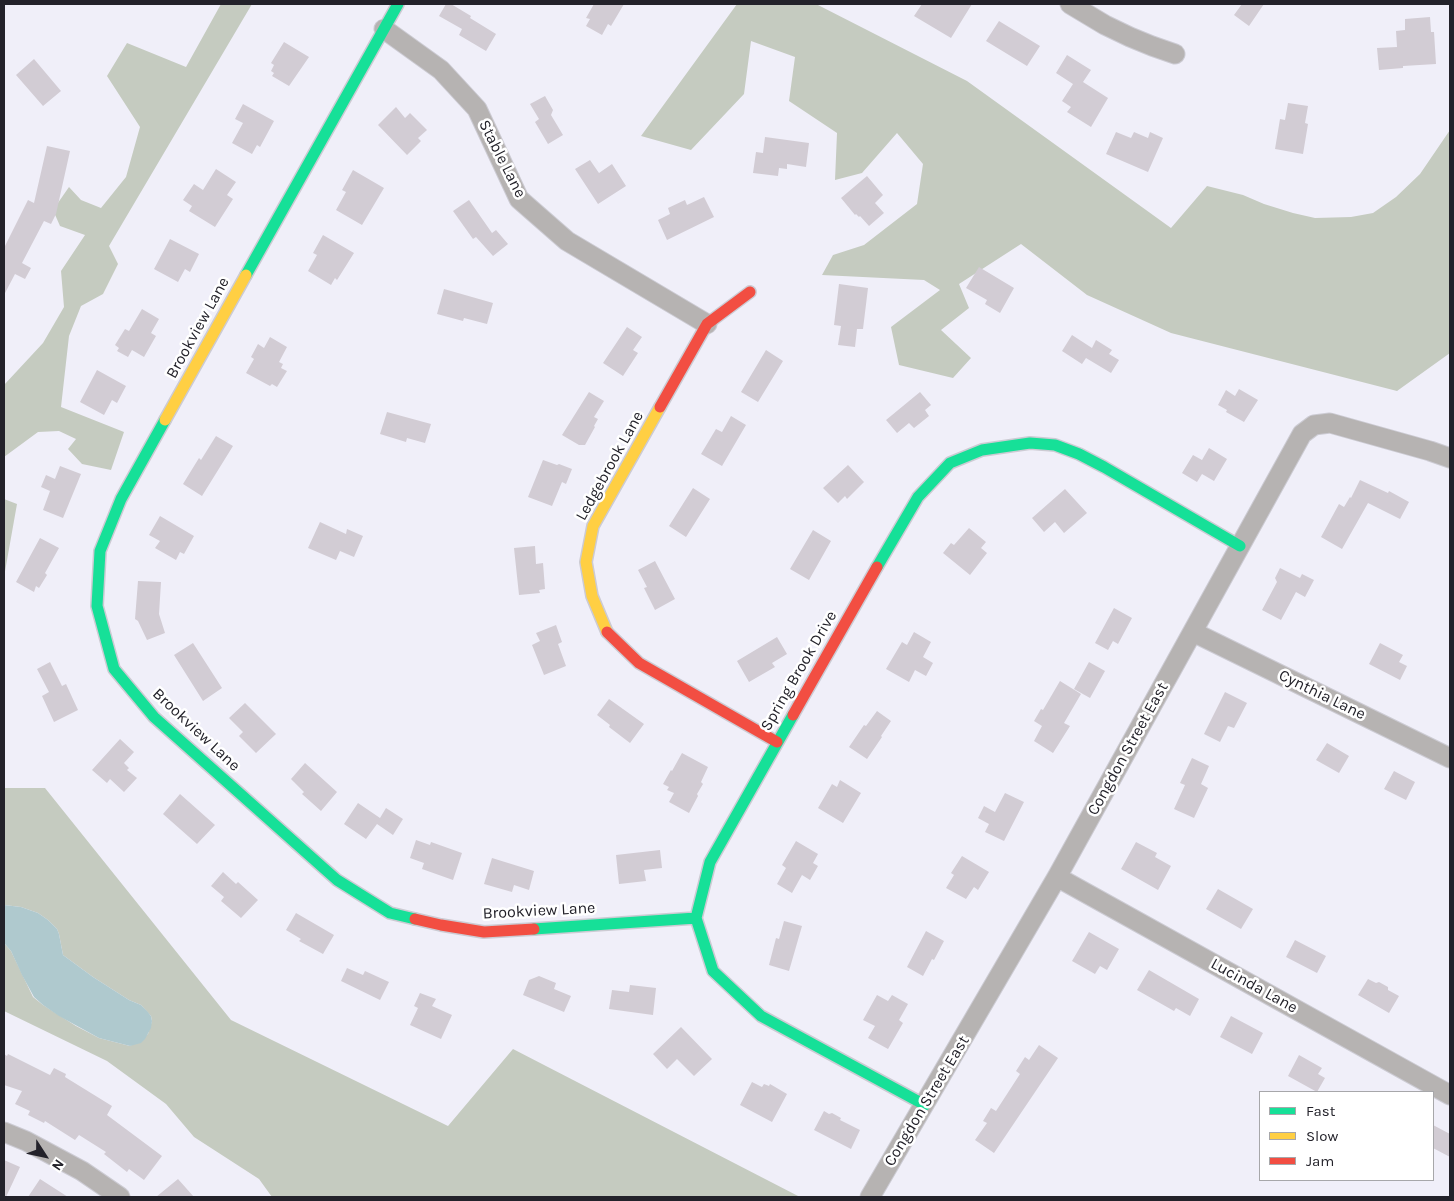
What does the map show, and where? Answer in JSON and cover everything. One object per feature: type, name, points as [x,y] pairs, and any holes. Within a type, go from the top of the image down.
[{"type":"street","name":"Brookview Lane","points":[[398,4],[121,499],[100,551],[97,606],[114,669],[154,717],[330,874],[390,913],[441,925],[484,932],[696,918]]},
{"type":"street","points":[[1070,4],[1105,25],[1130,37],[1175,54]]},
{"type":"street","name":"Stable Lane","points":[[384,30],[441,70],[477,109],[519,199],[567,241],[708,324]]},
{"type":"street","name":"Ledgebrook Lane","points":[[750,292],[708,324],[593,526],[586,562],[592,596],[607,633],[639,662],[777,742]]},
{"type":"street","name":"Congdon Street East","points":[[870,1197],[1057,877],[1302,434],[1314,425],[1330,423],[1450,458]]},
{"type":"street","name":"Spring Brook Drive","points":[[696,918],[710,862],[918,497],[950,463],[982,450],[1003,446],[1030,443],[1055,446],[1080,454],[1240,546]]},
{"type":"street","name":"Cynthia Lane","points":[[1193,632],[1450,758]]},
{"type":"street","name":"Lucinda Lane","points":[[1057,877],[1450,1095]]},
{"type":"street","points":[[696,918],[713,971],[761,1016],[925,1105]]},
{"type":"street","points":[[4,1132],[26,1140],[82,1171],[120,1197]]},
{"type":"shaded area","points":[[221,4],[252,4],[109,246],[118,264],[103,294],[81,306],[69,336],[61,407],[124,432],[111,470],[82,464],[68,449],[76,439],[59,431],[38,432],[4,457],[4,385],[43,343],[64,307],[61,271],[85,235],[60,226],[53,210],[69,187],[81,200],[101,208],[126,177],[140,127],[107,76],[127,43],[186,67]]},
{"type":"shaded area","points":[[737,4],[816,4],[967,81],[1171,228],[1207,186],[1243,195],[1264,204],[1315,218],[1351,217],[1373,213],[1396,197],[1420,174],[1450,130],[1450,353],[1397,391],[1171,333],[1087,295],[1021,244],[959,284],[969,308],[941,330],[971,358],[953,378],[899,365],[891,327],[940,290],[924,280],[822,275],[833,255],[864,245],[917,204],[923,164],[897,133],[862,173],[835,180],[837,133],[789,101],[795,57],[751,41],[744,94],[691,150],[641,136]]},
{"type":"shaded area","points":[[4,499],[17,504],[4,577]]},
{"type":"shaded area","points":[[4,788],[45,788],[231,1020],[448,1126],[513,1049],[800,1197],[272,1197],[259,1179],[194,1137],[166,1104],[107,1061],[4,1011],[4,943],[11,951],[33,997],[76,1026],[99,1038],[130,1046],[148,1034],[152,1021],[151,1016],[141,1005],[129,1000],[93,977],[63,955],[57,929],[48,920],[38,913],[21,907],[4,905]]},
{"type":"shaded area","points":[[4,905],[21,907],[38,913],[48,920],[57,929],[63,955],[93,977],[129,1000],[141,1005],[151,1016],[152,1021],[151,1028],[145,1039],[141,1043],[130,1046],[99,1038],[59,1016],[34,997],[11,951],[4,943]]},
{"type":"building","points":[[446,4],[451,4],[471,16],[470,18],[496,34],[486,51],[459,35],[462,29],[439,16]]},
{"type":"building","points":[[594,4],[624,4],[611,26],[608,24],[602,35],[586,26],[590,19],[586,18]]},
{"type":"building","points":[[922,4],[972,4],[951,38],[914,16]]},
{"type":"building","points":[[1242,4],[1264,4],[1249,26],[1234,15]]},
{"type":"building","points":[[1430,17],[1431,32],[1434,32],[1436,64],[1379,70],[1377,48],[1397,47],[1396,31],[1405,30],[1405,19]]},
{"type":"building","points":[[999,21],[1040,46],[1027,66],[986,41]]},
{"type":"building","points":[[284,42],[309,57],[289,86],[272,76],[274,73],[271,71],[274,65],[271,63]]},
{"type":"building","points":[[1067,55],[1091,70],[1083,82],[1108,98],[1091,127],[1067,112],[1071,107],[1062,101],[1073,84],[1056,73]]},
{"type":"building","points":[[34,59],[61,91],[43,106],[16,75]]},
{"type":"building","points":[[545,96],[553,110],[551,115],[563,135],[548,144],[535,122],[539,119],[530,104]]},
{"type":"building","points":[[1288,103],[1308,106],[1305,123],[1308,124],[1303,154],[1275,149],[1280,119],[1285,120]]},
{"type":"building","points":[[243,104],[274,121],[260,147],[257,145],[252,154],[232,143],[243,123],[235,119]]},
{"type":"building","points":[[396,107],[405,118],[410,113],[427,130],[418,138],[421,141],[407,155],[378,125]]},
{"type":"building","points":[[1116,132],[1131,138],[1134,132],[1148,138],[1150,132],[1163,138],[1148,172],[1106,154]]},
{"type":"building","points":[[765,137],[809,143],[806,167],[787,164],[787,169],[779,168],[778,176],[753,173],[756,152],[763,153]]},
{"type":"building","points":[[47,146],[70,151],[56,214],[51,224],[44,221],[22,263],[31,268],[25,279],[15,274],[4,295],[4,248],[28,200],[34,203]]},
{"type":"building","points":[[590,160],[599,173],[612,164],[626,186],[598,204],[575,169]]},
{"type":"building","points":[[216,169],[236,182],[227,195],[233,199],[215,227],[189,211],[192,206],[183,200],[194,184],[203,190]]},
{"type":"building","points":[[353,170],[384,188],[362,225],[336,210],[346,192],[342,190]]},
{"type":"building","points":[[867,176],[883,195],[875,203],[884,213],[869,226],[860,216],[855,215],[841,198]]},
{"type":"building","points":[[704,197],[714,217],[667,240],[658,220],[670,214],[668,208],[685,200],[687,205]]},
{"type":"building","points":[[469,200],[492,233],[496,230],[508,244],[493,256],[476,237],[473,239],[453,211]]},
{"type":"building","points":[[323,235],[354,253],[337,280],[335,278],[331,285],[308,271],[317,255],[313,253]]},
{"type":"building","points":[[170,239],[199,254],[190,272],[185,269],[178,282],[154,269]]},
{"type":"building","points":[[979,267],[1014,288],[1000,313],[985,304],[987,300],[966,288]]},
{"type":"building","points":[[839,284],[868,288],[863,329],[857,329],[855,347],[838,345],[841,326],[834,325]]},
{"type":"building","points":[[444,289],[493,303],[487,324],[464,318],[463,321],[437,314]]},
{"type":"building","points":[[142,309],[159,319],[151,333],[156,336],[144,357],[132,350],[128,357],[117,351],[119,348],[115,345],[125,329],[129,331]]},
{"type":"building","points":[[627,327],[642,337],[633,350],[638,353],[623,376],[603,363]]},
{"type":"building","points":[[1072,335],[1092,348],[1096,340],[1112,350],[1109,354],[1119,360],[1111,373],[1086,358],[1082,364],[1062,351]]},
{"type":"building","points":[[270,337],[287,347],[279,362],[283,364],[281,368],[287,371],[277,387],[272,384],[270,386],[246,373],[254,359],[251,357],[258,344],[264,348]]},
{"type":"building","points":[[766,350],[783,361],[758,402],[741,392]]},
{"type":"building","points":[[97,370],[126,386],[117,403],[112,400],[104,415],[80,402]]},
{"type":"building","points":[[1239,389],[1258,400],[1244,422],[1218,405],[1226,390],[1235,396]]},
{"type":"building","points":[[589,392],[604,401],[594,417],[598,419],[585,445],[579,445],[562,435]]},
{"type":"building","points":[[920,392],[931,405],[925,410],[929,416],[914,428],[909,423],[897,433],[886,420]]},
{"type":"building","points":[[387,412],[431,424],[425,443],[407,438],[406,442],[380,434]]},
{"type":"building","points":[[731,416],[746,425],[722,466],[701,454],[716,429],[722,432]]},
{"type":"building","points":[[216,436],[233,446],[202,496],[183,484],[199,458],[201,460]]},
{"type":"building","points":[[1209,448],[1227,459],[1214,481],[1202,474],[1197,482],[1182,473],[1193,455],[1202,460]]},
{"type":"building","points":[[543,460],[572,469],[566,484],[562,482],[552,506],[528,497]]},
{"type":"building","points":[[848,465],[864,482],[847,499],[845,496],[838,503],[823,488]]},
{"type":"building","points":[[60,466],[81,474],[63,518],[43,510],[50,491],[41,487],[46,475],[55,479]]},
{"type":"building","points":[[1360,480],[1388,493],[1389,491],[1409,502],[1400,519],[1368,503],[1342,549],[1321,537],[1339,504],[1344,507]]},
{"type":"building","points":[[693,488],[710,499],[686,537],[669,526]]},
{"type":"building","points":[[1065,489],[1087,513],[1064,533],[1055,522],[1044,532],[1032,518]]},
{"type":"building","points":[[160,516],[194,536],[184,554],[180,552],[176,560],[155,548],[160,541],[149,535]]},
{"type":"building","points":[[320,522],[346,534],[347,529],[363,536],[354,557],[340,551],[336,560],[308,548]]},
{"type":"building","points":[[969,528],[986,542],[981,548],[987,553],[970,575],[943,553],[951,543],[954,545]]},
{"type":"building","points":[[813,530],[831,541],[809,580],[790,569]]},
{"type":"building","points":[[40,538],[59,548],[45,573],[47,575],[39,588],[36,586],[34,592],[16,582]]},
{"type":"building","points":[[535,546],[536,564],[543,563],[545,589],[539,590],[540,593],[519,595],[514,548]]},
{"type":"building","points":[[655,561],[675,599],[655,610],[644,588],[647,587],[638,570]]},
{"type":"building","points":[[1280,568],[1300,578],[1302,574],[1314,580],[1305,597],[1296,592],[1281,620],[1262,610],[1277,582],[1275,578]]},
{"type":"building","points":[[138,581],[161,582],[159,614],[165,633],[147,640],[138,621],[135,619]]},
{"type":"building","points":[[1114,608],[1132,618],[1118,644],[1113,641],[1108,650],[1095,643]]},
{"type":"building","points":[[556,625],[562,642],[558,644],[566,666],[544,675],[532,645],[540,641],[536,633]]},
{"type":"building","points":[[914,632],[931,642],[923,657],[933,663],[926,676],[915,670],[909,682],[886,669],[902,642],[907,645]]},
{"type":"building","points":[[777,637],[787,654],[772,663],[775,667],[749,682],[737,661]]},
{"type":"building","points":[[193,643],[222,688],[203,701],[174,655]]},
{"type":"building","points":[[1380,643],[1403,655],[1399,662],[1407,666],[1400,680],[1369,664]]},
{"type":"building","points":[[50,662],[62,686],[66,684],[78,710],[54,722],[42,696],[49,692],[37,669]]},
{"type":"building","points":[[1089,662],[1105,671],[1090,698],[1074,689]]},
{"type":"building","points":[[1060,681],[1081,694],[1064,723],[1070,726],[1053,753],[1034,741],[1042,726],[1034,721],[1041,709],[1043,710]]},
{"type":"building","points":[[1225,692],[1247,703],[1234,728],[1228,726],[1220,742],[1204,734]]},
{"type":"building","points":[[609,699],[644,724],[630,743],[597,715]]},
{"type":"building","points":[[245,703],[276,734],[256,753],[239,736],[243,732],[229,718]]},
{"type":"building","points":[[877,711],[891,721],[867,759],[849,747],[864,725],[866,726]]},
{"type":"building","points":[[120,739],[134,752],[124,763],[129,768],[127,770],[137,778],[124,792],[110,779],[107,783],[92,770]]},
{"type":"building","points":[[1327,743],[1349,756],[1339,773],[1316,760]]},
{"type":"building","points":[[682,753],[708,767],[701,782],[703,784],[689,813],[669,802],[674,793],[667,790],[669,787],[663,784]]},
{"type":"building","points":[[1192,758],[1209,766],[1201,784],[1208,788],[1194,818],[1174,809],[1185,785],[1180,783]]},
{"type":"building","points":[[305,763],[337,792],[321,811],[302,794],[304,792],[291,779]]},
{"type":"building","points":[[1394,771],[1415,782],[1406,800],[1384,789]]},
{"type":"building","points":[[840,780],[861,793],[843,823],[818,808],[832,784],[837,787]]},
{"type":"building","points":[[1005,793],[1024,802],[1004,841],[985,832],[989,824],[978,818],[984,806],[995,812]]},
{"type":"building","points":[[180,794],[215,825],[197,844],[163,814]]},
{"type":"building","points":[[358,803],[380,818],[386,808],[403,819],[393,835],[377,824],[366,839],[344,824]]},
{"type":"building","points":[[416,840],[430,845],[431,842],[462,853],[453,880],[422,869],[424,863],[410,858]]},
{"type":"building","points":[[796,841],[818,854],[813,863],[818,866],[810,880],[802,875],[792,893],[777,884],[786,868],[782,865]]},
{"type":"building","points":[[1136,842],[1157,853],[1155,857],[1171,866],[1158,890],[1121,869]]},
{"type":"building","points":[[660,850],[662,868],[644,870],[646,881],[619,884],[616,855]]},
{"type":"building","points":[[962,856],[989,872],[978,890],[974,887],[966,899],[946,888],[954,875],[951,873]]},
{"type":"building","points":[[492,858],[534,871],[529,890],[514,885],[512,892],[484,884]]},
{"type":"building","points":[[223,872],[236,884],[238,882],[258,900],[241,918],[221,901],[224,897],[211,886]]},
{"type":"building","points":[[1218,889],[1253,909],[1241,929],[1206,909]]},
{"type":"building","points":[[296,913],[334,935],[323,954],[299,941],[301,939],[286,930]]},
{"type":"building","points":[[784,921],[802,926],[789,971],[769,965],[776,938],[779,939]]},
{"type":"building","points":[[926,931],[944,941],[923,976],[907,967]]},
{"type":"building","points":[[1089,932],[1119,949],[1107,970],[1100,966],[1095,974],[1072,961]]},
{"type":"building","points":[[1295,940],[1326,956],[1317,973],[1286,957]]},
{"type":"building","points":[[347,968],[363,975],[365,971],[389,982],[380,1000],[341,981]]},
{"type":"building","points":[[1149,970],[1199,999],[1190,1016],[1176,1008],[1174,1011],[1137,990]]},
{"type":"building","points":[[539,976],[556,983],[554,989],[571,996],[564,1012],[523,995],[529,980]]},
{"type":"building","points":[[1368,979],[1376,983],[1379,982],[1399,996],[1389,1013],[1358,995]]},
{"type":"building","points":[[630,985],[656,988],[653,1015],[609,1009],[612,990],[629,992]]},
{"type":"building","points":[[420,993],[436,999],[432,1006],[452,1015],[441,1039],[410,1025],[418,1008],[414,1006]]},
{"type":"building","points":[[877,995],[888,1001],[892,995],[908,1004],[899,1020],[903,1023],[888,1049],[868,1038],[875,1026],[863,1020]]},
{"type":"building","points":[[1231,1016],[1263,1033],[1252,1054],[1220,1037]]},
{"type":"building","points":[[681,1027],[712,1059],[694,1076],[677,1059],[667,1069],[653,1054]]},
{"type":"building","points":[[1039,1045],[1058,1058],[994,1153],[975,1140],[987,1123],[983,1121],[991,1108],[996,1111],[1020,1074],[1016,1071],[1025,1057],[1029,1060]]},
{"type":"building","points":[[4,1054],[7,1056],[8,1054],[50,1075],[54,1068],[66,1074],[65,1077],[112,1106],[107,1115],[162,1156],[144,1180],[129,1169],[127,1172],[104,1154],[106,1152],[79,1135],[75,1140],[45,1121],[44,1123],[28,1115],[30,1111],[15,1104],[22,1091],[4,1085]]},
{"type":"building","points":[[1299,1055],[1322,1068],[1318,1074],[1325,1078],[1318,1091],[1315,1091],[1288,1076]]},
{"type":"building","points":[[752,1082],[762,1087],[764,1084],[769,1086],[770,1084],[787,1094],[772,1122],[740,1105]]},
{"type":"building","points":[[824,1111],[829,1114],[832,1113],[841,1118],[840,1120],[860,1130],[851,1149],[814,1130]]},
{"type":"building","points":[[1434,1126],[1450,1134],[1450,1157],[1434,1149]]},
{"type":"building","points":[[4,1160],[20,1167],[6,1197],[4,1197]]},
{"type":"building","points":[[40,1179],[68,1197],[28,1197]]},
{"type":"building","points":[[178,1179],[194,1197],[156,1197]]},
{"type":"traffic: fast","points":[[246,275],[398,4]]},
{"type":"traffic: fast","points":[[165,420],[121,499],[100,551],[97,606],[114,669],[154,717],[337,880],[390,913],[415,919]]},
{"type":"traffic: fast","points":[[877,567],[918,497],[950,463],[982,450],[1030,443],[1055,445],[1079,454],[1240,546]]},
{"type":"traffic: fast","points":[[793,715],[710,862],[696,918],[713,971],[761,1016],[925,1105]]},
{"type":"traffic: fast","points":[[534,929],[696,918]]},
{"type":"traffic: slow","points":[[165,420],[246,275]]},
{"type":"traffic: slow","points":[[607,632],[592,596],[586,562],[593,526],[660,407]]},
{"type":"traffic: jam","points":[[660,407],[707,324],[750,292]]},
{"type":"traffic: jam","points":[[793,715],[877,567]]},
{"type":"traffic: jam","points":[[607,632],[639,663],[777,742]]},
{"type":"traffic: jam","points":[[415,919],[484,932],[534,929]]}]
